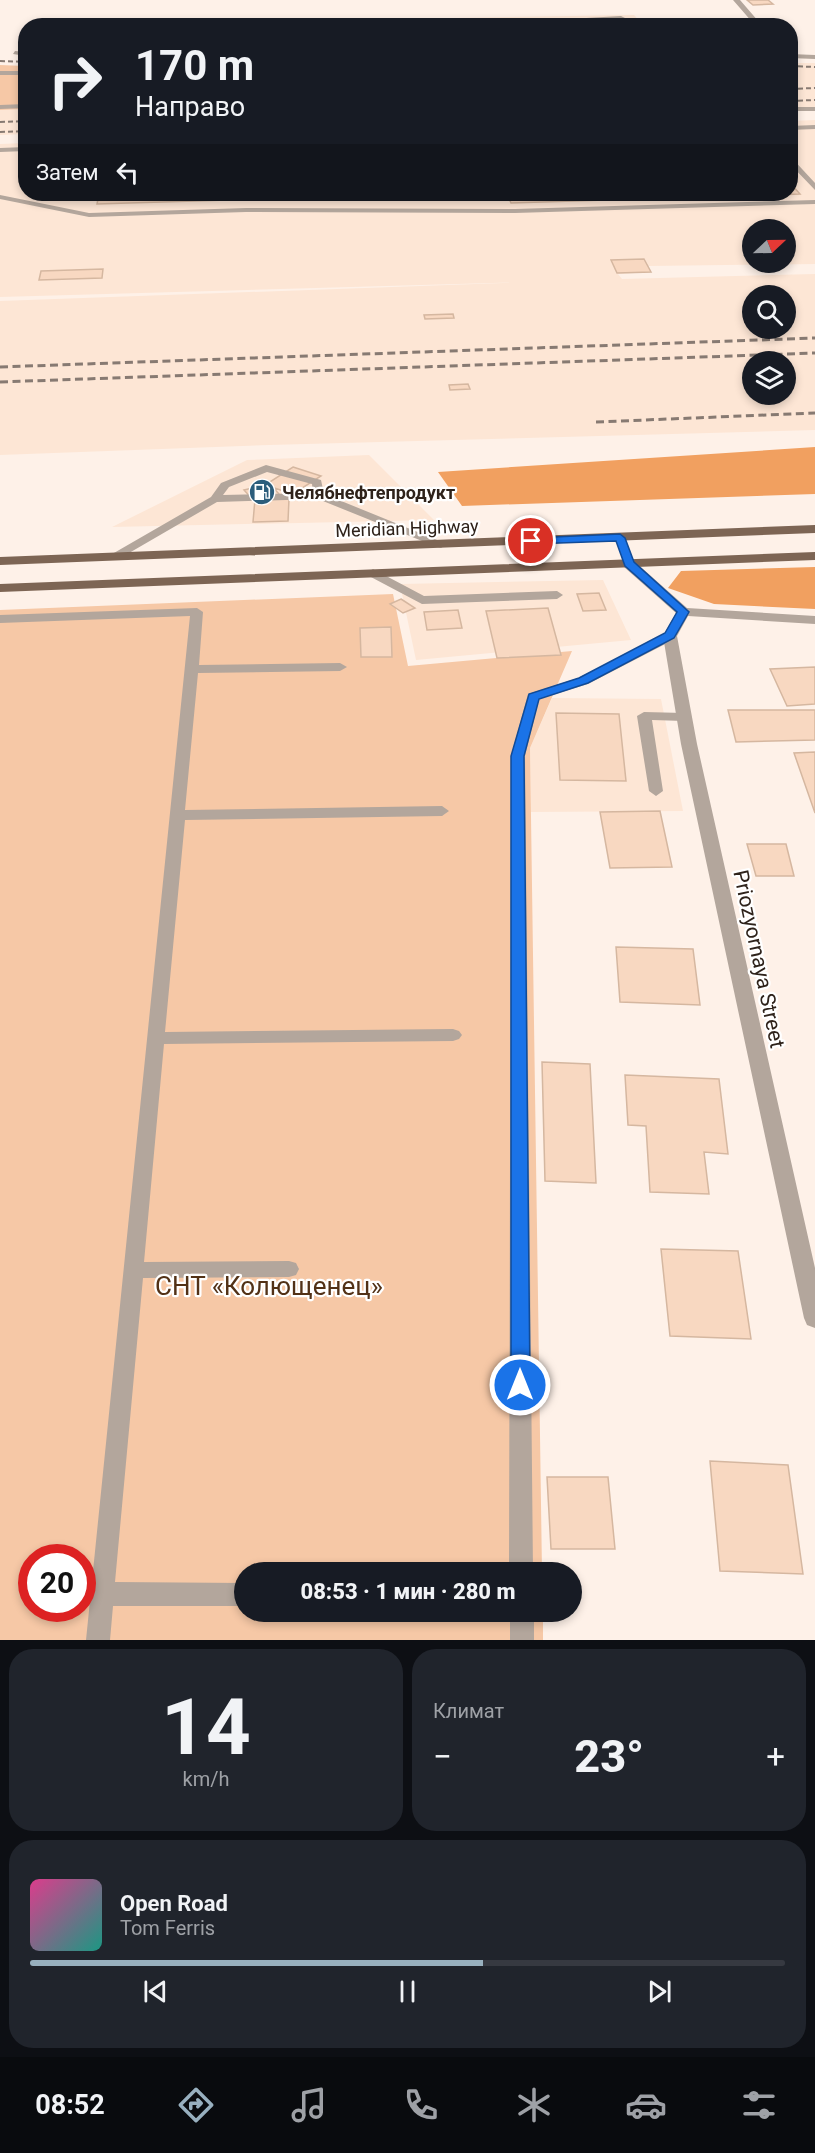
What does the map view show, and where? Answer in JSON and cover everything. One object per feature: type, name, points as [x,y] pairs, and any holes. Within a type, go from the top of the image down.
[{"type":"main road","name":"Meridian Highway","points":[[0,561],[815,529]]},
{"type":"main road","points":[[620,538],[629,564]]},
{"type":"main road","points":[[0,588],[815,555]]},
{"type":"street","points":[[736,0],[753,18]]},
{"type":"street","points":[[798,56],[815,57]]},
{"type":"street","points":[[0,73],[18,73]]},
{"type":"street","points":[[629,564],[683,612],[815,620]]},
{"type":"street","points":[[670,636],[683,612]]},
{"type":"street","name":"Priozyornaya Street","points":[[670,636],[684,717],[815,1318]]},
{"type":"lane","points":[[0,107],[18,106]]},
{"type":"lane","points":[[798,109],[815,109]]},
{"type":"lane","points":[[798,128],[815,127]]},
{"type":"lane","points":[[0,150],[18,149]]},
{"type":"lane","points":[[798,168],[815,188]]},
{"type":"lane","points":[[0,197],[18,201]]},
{"type":"lane","points":[[20,201],[89,215],[246,210],[515,211],[815,202]]},
{"type":"lane","points":[[113,557],[215,499],[225,485],[266,468],[316,482],[319,496]]},
{"type":"lane","points":[[215,499],[319,496],[441,544]]},
{"type":"lane","points":[[373,573],[422,600],[557,595]]},
{"type":"lane","points":[[0,620],[197,612],[98,1640]]},
{"type":"lane","points":[[521,1562],[518,756],[533,697],[583,681],[670,636]]},
{"type":"lane","points":[[192,669],[340,667]]},
{"type":"lane","points":[[656,791],[644,716],[684,717]]},
{"type":"lane","points":[[178,815],[442,812]]},
{"type":"lane","points":[[156,1038],[453,1035]]},
{"type":"lane","points":[[134,1270],[289,1269]]},
{"type":"lane","points":[[103,1594],[234,1595]]},
{"type":"lane","points":[[522,1622],[522,1640]]},
{"type":"shaded area","points":[[634,15],[637,18],[455,18]]},
{"type":"shaded area","points":[[798,63],[815,63],[815,107],[798,108]]},
{"type":"shaded area","points":[[18,109],[18,134],[0,135],[0,110]]},
{"type":"shaded area","points":[[815,120],[815,264],[796,264],[796,219],[742,219],[742,265],[648,266],[651,272],[618,274],[622,279],[815,274],[815,430],[0,455],[0,301],[531,282],[0,297],[0,144],[18,143],[18,201],[798,201],[798,121]]},
{"type":"shaded area","points":[[815,447],[815,494],[462,506],[438,472]]},
{"type":"shaded area","points":[[369,455],[434,520],[112,527],[247,460]]},
{"type":"shaded area","points":[[815,567],[815,609],[714,604],[668,588],[681,571]]},
{"type":"shaded area","points":[[603,580],[631,640],[416,660],[400,584]]},
{"type":"shaded area","points":[[552,698],[661,699],[683,811],[531,812],[530,748]]},
{"type":"green space","points":[[0,65],[18,66],[18,109],[0,110]]},
{"type":"green space","name":"СНТ «Колющенец»","points":[[393,594],[408,666],[572,651],[530,748],[542,1562],[234,1562],[234,1622],[543,1622],[543,1640],[0,1640],[0,610]]},
{"type":"building","points":[[747,0],[768,0],[773,4],[753,5]]},
{"type":"building","points":[[98,201],[194,201],[97,204]]},
{"type":"building","points":[[510,201],[575,201],[511,203]]},
{"type":"building","points":[[644,259],[651,272],[617,273],[611,260]]},
{"type":"building","points":[[103,269],[102,278],[39,280],[41,271]]},
{"type":"building","points":[[453,314],[454,318],[425,319],[424,315]]},
{"type":"building","points":[[468,384],[470,389],[450,390],[449,385]]},
{"type":"building","points":[[293,467],[321,476],[293,494],[265,485]]},
{"type":"building","points":[[270,484],[279,494],[253,500],[244,490]]},
{"type":"building","points":[[255,499],[289,499],[288,521],[253,522]]},
{"type":"building","points":[[599,593],[606,610],[583,611],[577,594]]},
{"type":"building","points":[[401,599],[415,608],[403,613],[390,604]]},
{"type":"building","points":[[548,608],[561,655],[497,658],[486,611]]},
{"type":"building","points":[[458,610],[462,628],[427,630],[424,612]]},
{"type":"building","points":[[391,627],[392,657],[361,657],[360,628]]},
{"type":"building","points":[[815,667],[815,704],[787,706],[770,669]]},
{"type":"building","points":[[728,710],[815,710],[815,740],[736,742]]},
{"type":"building","points":[[556,713],[619,714],[626,781],[560,780]]},
{"type":"building","points":[[815,752],[815,813],[794,753]]},
{"type":"building","points":[[660,811],[672,867],[610,868],[600,812]]},
{"type":"building","points":[[747,844],[786,844],[794,876],[756,876]]},
{"type":"building","points":[[616,947],[693,949],[700,1005],[620,1002]]},
{"type":"building","points":[[542,1062],[590,1064],[596,1183],[545,1181]]},
{"type":"building","points":[[625,1075],[719,1079],[728,1154],[704,1152],[709,1194],[650,1192],[646,1126],[628,1125]]},
{"type":"building","points":[[661,1249],[738,1251],[751,1339],[670,1336]]},
{"type":"building","points":[[710,1461],[788,1465],[803,1574],[720,1571]]},
{"type":"building","points":[[547,1477],[608,1477],[615,1549],[551,1549]]},
{"type":"railway","points":[[0,61],[18,62]]},
{"type":"railway","points":[[798,66],[815,67]]},
{"type":"railway","points":[[798,89],[815,88]]},
{"type":"railway","points":[[798,101],[815,100]]},
{"type":"railway","points":[[0,122],[18,121]]},
{"type":"railway","points":[[0,132],[18,131]]},
{"type":"railway","points":[[0,367],[815,338]]},
{"type":"railway","points":[[0,382],[815,353]]},
{"type":"railway","points":[[596,422],[815,413]]},
{"type":"place","name":"Челябнефтепродукт","points":[[262,492]]},
{"type":"route","points":[[520,1385],[518,756],[533,697],[583,681],[670,636],[683,612],[629,564],[620,538],[531,541]]}]
